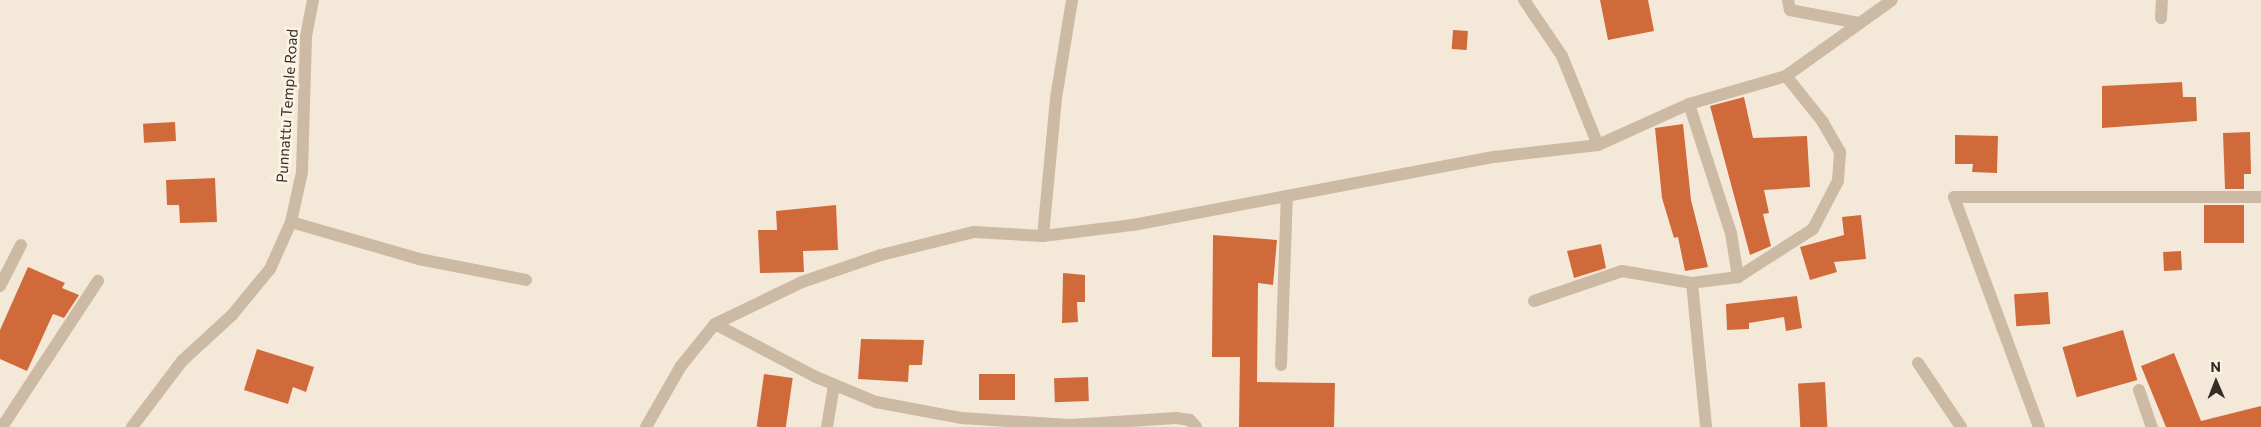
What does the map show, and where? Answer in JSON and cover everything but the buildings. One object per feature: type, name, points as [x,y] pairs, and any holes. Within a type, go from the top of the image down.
[{"type":"street","name":"Punnattu Temple Road","points":[[132,427],[182,361],[232,315],[270,269],[291,222],[302,172],[306,36],[313,0]]},
{"type":"street","points":[[1043,236],[1056,98],[1072,0]]},
{"type":"street","points":[[1524,0],[1562,56],[1598,145]]},
{"type":"street","points":[[1788,0],[1790,10],[1859,23]]},
{"type":"street","points":[[646,427],[682,366],[715,324],[802,282],[934,240],[974,232],[1043,236],[1287,197],[1494,157],[1598,145],[1689,104],[1786,76],[1892,0]]},
{"type":"street","points":[[2161,18],[2162,0]]},
{"type":"street","points":[[1534,301],[1622,271],[1692,283],[1738,277],[1813,230],[1838,181],[1840,152],[1786,76]]},
{"type":"street","points":[[1689,104],[1731,233],[1738,277]]},
{"type":"street","points":[[1281,365],[1287,197]]},
{"type":"street","points":[[2040,427],[1954,197],[2261,197]]},
{"type":"street","points":[[291,222],[419,259],[526,280]]},
{"type":"street","points":[[0,286],[21,245]]},
{"type":"street","points":[[2,427],[98,281]]},
{"type":"street","points":[[1692,283],[1706,427]]},
{"type":"street","points":[[715,324],[834,385],[876,402],[961,418],[1070,425],[1176,418],[1190,420],[1196,427]]},
{"type":"street","points":[[1918,363],[1961,427]]},
{"type":"street","points":[[827,427],[834,385]]},
{"type":"street","points":[[2139,390],[2152,427]]}]
